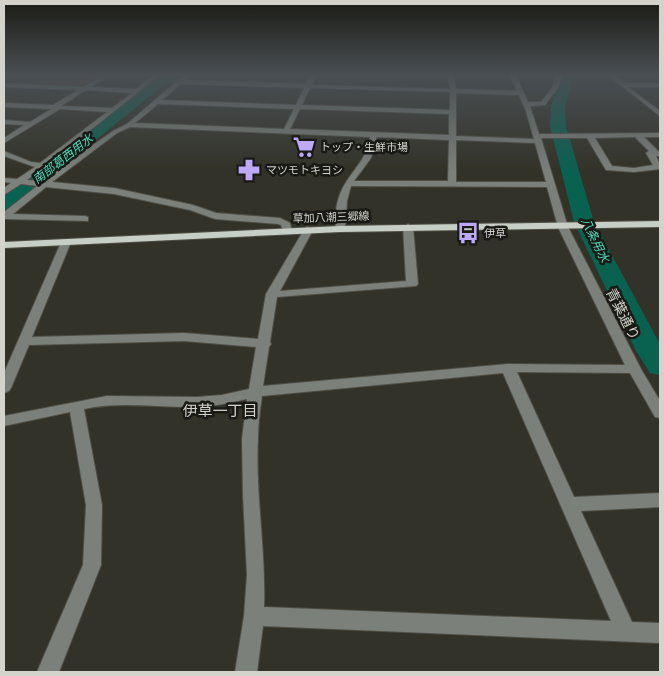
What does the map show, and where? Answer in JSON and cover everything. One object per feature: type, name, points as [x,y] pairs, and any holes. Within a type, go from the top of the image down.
[{"type":"main road","name":"草加八潮三郷線","points":[[4,245],[287,230],[660,224]]},
{"type":"street","points":[[4,141],[56,108]]},
{"type":"street","points":[[67,108],[114,110]]},
{"type":"street","points":[[4,192],[22,182],[40,166],[117,108]]},
{"type":"street","points":[[4,216],[42,184],[115,132],[129,125],[149,108]]},
{"type":"street","points":[[286,131],[297,108]]},
{"type":"street","points":[[338,108],[453,112]]},
{"type":"street","points":[[452,184],[453,108]]},
{"type":"street","name":"青葉通り","points":[[527,108],[538,138],[563,227],[634,369],[660,413]]},
{"type":"street","points":[[4,122],[32,124]]},
{"type":"street","points":[[129,125],[452,138],[660,135]]},
{"type":"street","points":[[340,229],[345,189],[373,150],[374,135]]},
{"type":"street","points":[[590,136],[609,168],[634,170],[658,167],[650,153],[657,154],[637,135]]},
{"type":"street","points":[[4,153],[30,164],[40,166]]},
{"type":"street","points":[[4,180],[114,191],[193,208],[215,216],[280,221],[285,223],[287,230]]},
{"type":"street","points":[[348,183],[551,185]]},
{"type":"street","points":[[4,216],[85,219]]},
{"type":"street","points":[[272,294],[412,284],[408,228]]},
{"type":"street","points":[[246,672],[254,616],[256,575],[251,496],[250,439],[256,392],[272,294],[308,230]]},
{"type":"street","points":[[4,388],[66,242]]},
{"type":"street","points":[[24,341],[184,337],[265,344]]},
{"type":"street","points":[[508,368],[626,631]]},
{"type":"street","points":[[4,421],[107,401],[222,400],[256,392],[508,368],[634,369]]},
{"type":"street","points":[[48,672],[92,564],[94,505],[76,406]]},
{"type":"street","points":[[569,504],[660,500]]},
{"type":"street","points":[[254,616],[660,633]]},
{"type":"waterway","name":"南部葛西用水","points":[[4,204],[128,108]]},
{"type":"waterway","name":"八条用水","points":[[558,108],[558,126],[584,222],[650,351],[660,366]]},
{"type":"place","name":"トップ・生鮮市場","points":[[304,147]]},
{"type":"place","name":"マツモトキヨシ","points":[[249,170]]},
{"type":"place","name":"伊草","points":[[468,233]]},
{"type":"district","name":"伊草一丁目","points":[[220,411]]}]
